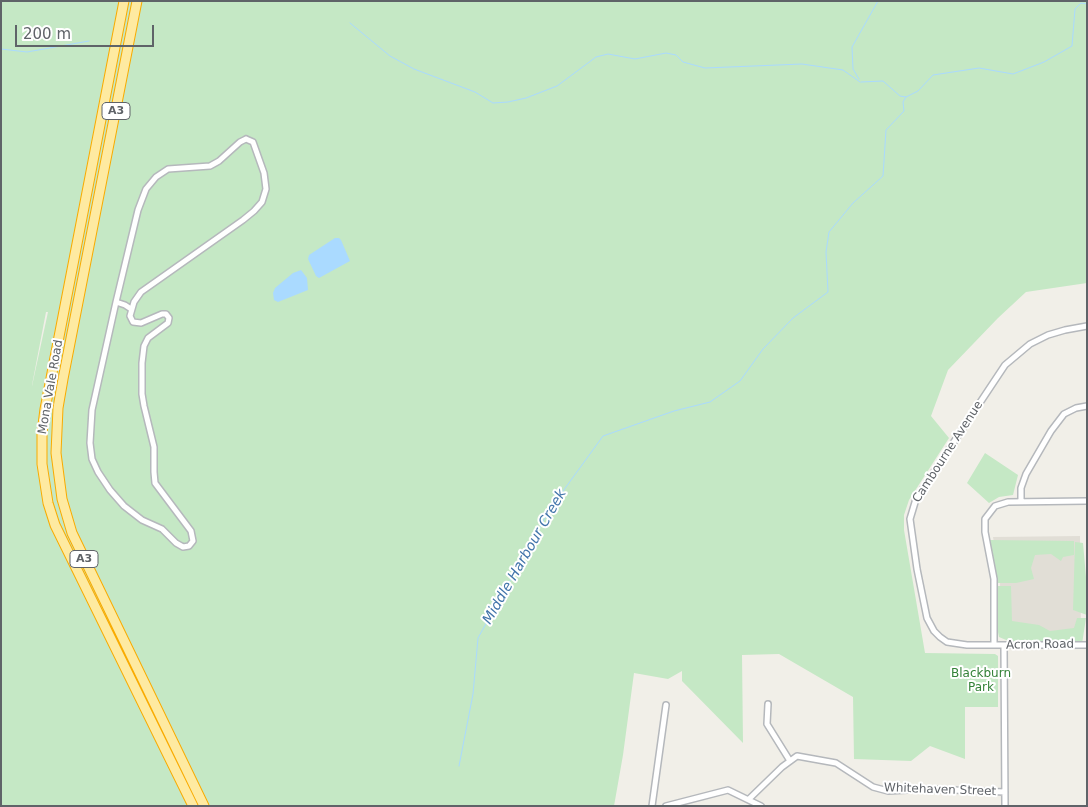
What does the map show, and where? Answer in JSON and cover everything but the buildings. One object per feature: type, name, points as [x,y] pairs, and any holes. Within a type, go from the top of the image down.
[{"type":"highway","name":"Mona Vale Road","points":[[124,1],[46,409],[42,433],[42,464],[48,503],[55,524],[193,806]]},
{"type":"highway","name":"Mona Vale Road","points":[[137,1],[63,379],[58,408],[56,453],[62,499],[72,532],[204,806]]},
{"type":"street","points":[[246,139],[253,142],[264,173],[266,189],[262,202],[243,220],[150,284],[141,292],[131,309],[130,316],[133,322],[141,323],[162,314],[166,314],[169,318],[168,323],[148,338],[144,346],[142,394],[154,447],[155,483],[191,531],[193,541],[190,546],[183,547],[176,543],[162,529],[142,520],[124,506],[110,490],[92,459],[90,443],[91,420],[116,302],[138,210],[146,189],[152,181],[168,169],[210,166],[240,142],[246,139]]},
{"type":"street","points":[[116,302],[131,309]]},
{"type":"street","name":"Cambourne Avenue","points":[[994,646],[947,642],[934,632],[927,618],[917,569],[910,519],[916,499],[1005,365],[1030,344],[1048,335],[1087,326]]},
{"type":"street","points":[[1021,501],[1021,488],[1026,474],[1051,431],[1064,414],[1076,408],[1087,406]]},
{"type":"street","points":[[994,646],[994,579],[985,532],[985,519],[995,506],[1008,502],[1087,501]]},
{"type":"street","name":"Acron Road","points":[[994,646],[1087,645]]},
{"type":"street","points":[[1004,646],[1005,806]]},
{"type":"street","points":[[749,799],[790,761],[767,724],[768,704]]},
{"type":"street","points":[[652,806],[666,705]]},
{"type":"street","name":"Whitehaven Street","points":[[790,761],[797,756],[836,763],[873,786],[888,790],[926,789],[1005,792]]},
{"type":"street","points":[[666,806],[728,790],[761,806]]},
{"type":"shaded area","points":[[1080,536],[1081,634],[1001,635],[1000,581],[993,537]]},
{"type":"green space","name":"Blackburn Park","points":[[1,1],[1087,1],[1087,283],[1026,292],[948,370],[931,416],[949,438],[909,500],[904,515],[904,530],[925,653],[995,654],[998,656],[998,707],[965,707],[965,759],[930,746],[911,761],[854,759],[853,697],[779,654],[742,655],[743,743],[682,681],[682,671],[668,679],[634,673],[614,806],[1,806]],"holes":[[[46,312],[48,312],[32,386]]]},
{"type":"green space","points":[[985,453],[1018,475],[1013,495],[999,497],[989,503],[967,483]]},
{"type":"green space","points":[[990,540],[1074,541],[1074,555],[1063,557],[1061,561],[1051,554],[1035,555],[1031,568],[1034,579],[1016,583],[996,583]]},
{"type":"green space","points":[[1075,542],[1083,543],[1087,615],[1073,610]]},
{"type":"green space","points":[[996,586],[1011,586],[1012,621],[1039,625],[1050,631],[1074,628],[1077,618],[1086,618],[1082,644],[1038,643],[1037,640],[1011,642],[999,637],[995,618]]},
{"type":"water","points":[[335,238],[341,240],[350,261],[319,278],[316,276],[308,259],[309,255]]},
{"type":"water","points":[[301,270],[307,278],[308,290],[278,302],[274,300],[273,293],[275,288],[293,273]]},
{"type":"waterway","points":[[859,79],[853,69],[852,47],[878,1]]},
{"type":"waterway","name":"Middle Harbour Creek","points":[[861,82],[883,81],[900,96],[906,97],[918,91],[933,75],[979,68],[1013,74],[1044,62],[1072,46],[1075,9],[1081,3],[1087,4]]},
{"type":"waterway","points":[[350,23],[390,56],[414,69],[475,92],[493,103],[526,98],[557,86],[596,57],[608,54],[635,59],[666,53],[676,55],[683,62],[705,68],[802,64],[843,70],[860,82]]},
{"type":"waterway","points":[[1,49],[27,52],[89,41]]},
{"type":"waterway","name":"Middle Harbour Creek","points":[[459,766],[473,694],[478,638],[550,509],[603,436],[674,411],[710,402],[740,381],[763,349],[793,318],[828,292],[826,252],[829,232],[853,203],[883,176],[886,130],[904,111],[903,102],[906,97]]}]
